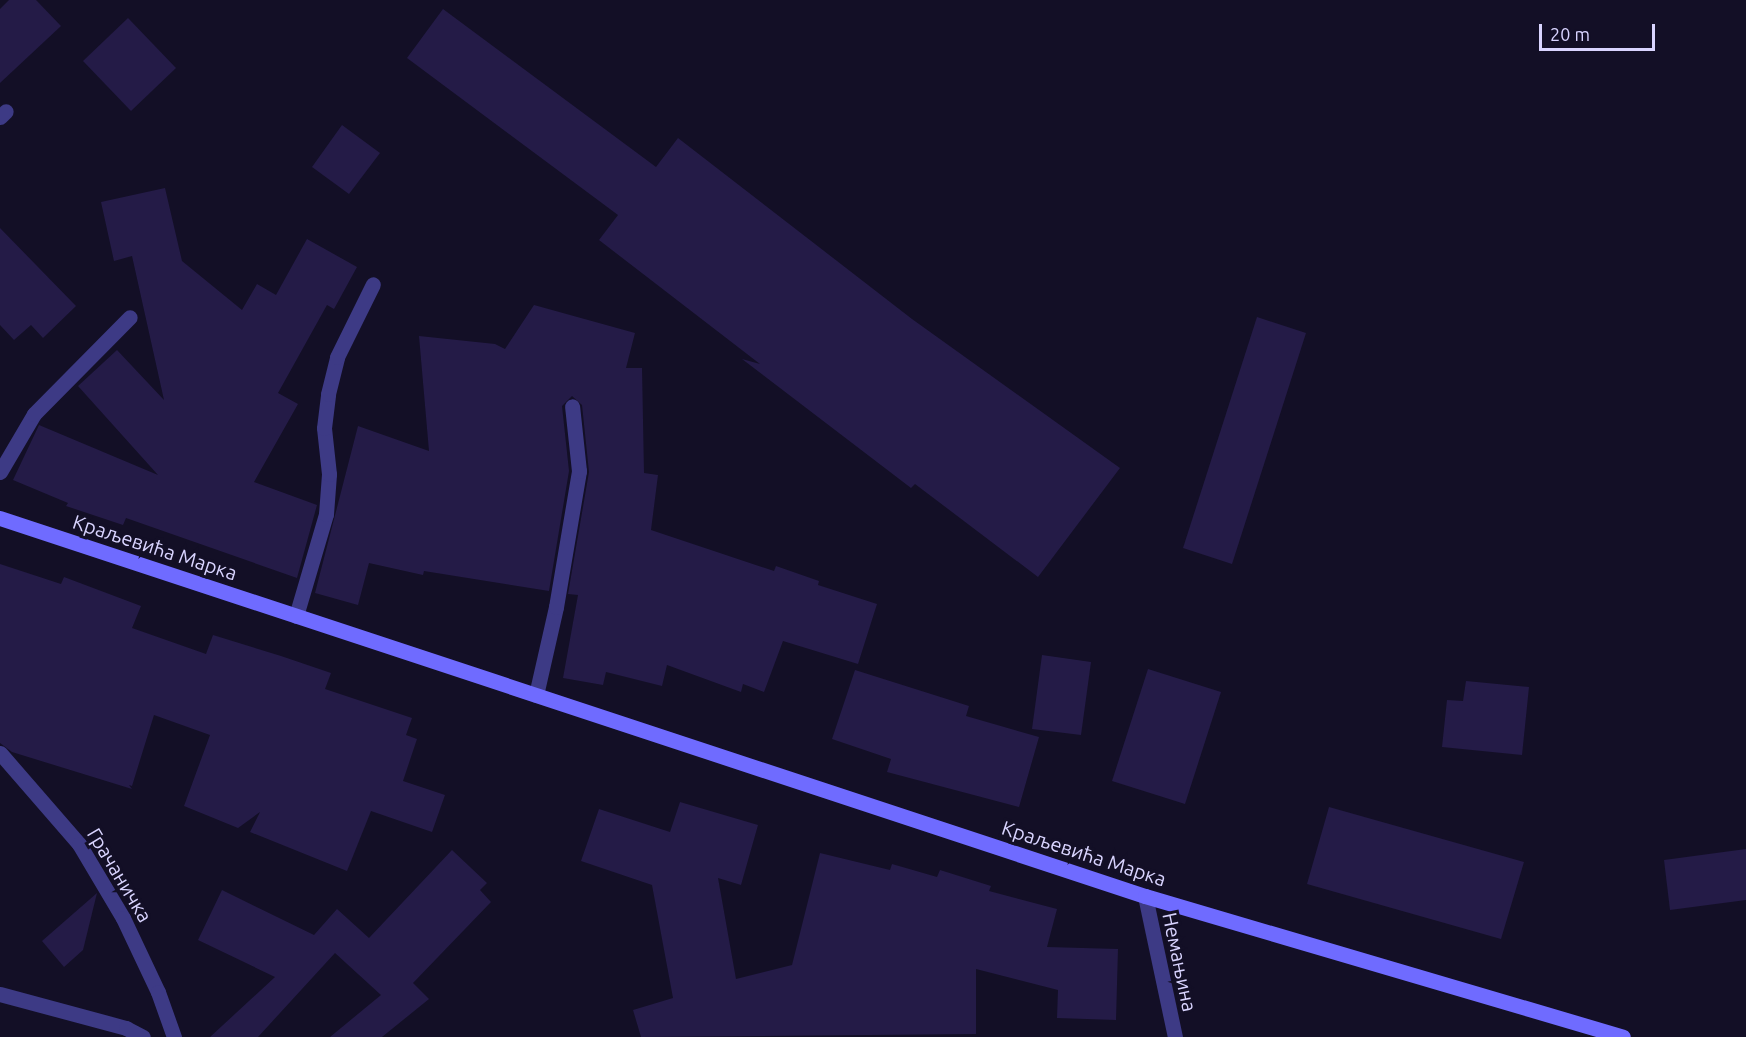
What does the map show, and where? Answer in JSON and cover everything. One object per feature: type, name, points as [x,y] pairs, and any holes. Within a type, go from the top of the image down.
[{"type":"main road","name":"Краљевића Марка","points":[[0,518],[1145,896],[1623,1037]]},
{"type":"street","points":[[296,616],[326,514],[328,474],[324,428],[328,394],[337,357],[373,284]]},
{"type":"street","points":[[0,472],[34,414],[130,317]]},
{"type":"street","points":[[536,695],[556,607],[578,482],[572,406]]},
{"type":"street","name":"Грачаничка","points":[[0,753],[79,844],[123,918],[158,992],[174,1037]]},
{"type":"street","name":"Немањина","points":[[1145,896],[1174,1037]]},
{"type":"street","points":[[0,994],[126,1028],[143,1037]]},
{"type":"building","points":[[9,0],[36,0],[61,26],[0,83],[0,9]]},
{"type":"building","points":[[443,9],[656,167],[678,138],[912,319],[1120,468],[1038,577],[915,484],[911,488],[742,359],[760,364],[599,240],[618,215],[407,58]]},
{"type":"building","points":[[128,18],[176,68],[131,111],[83,61]]},
{"type":"building","points":[[342,125],[380,153],[349,194],[312,167]]},
{"type":"building","points":[[165,188],[182,261],[242,310],[257,284],[276,295],[307,239],[357,267],[334,309],[327,305],[278,393],[298,404],[254,482],[317,505],[297,578],[126,518],[123,525],[66,506],[68,503],[13,480],[39,425],[158,475],[78,386],[117,350],[164,400],[132,256],[114,261],[101,202]]},
{"type":"building","points":[[0,228],[76,306],[43,338],[31,325],[14,340],[0,325]]},
{"type":"building","points":[[534,305],[635,333],[626,368],[642,368],[644,473],[658,475],[651,530],[774,571],[776,566],[819,581],[818,585],[877,604],[858,664],[783,641],[764,692],[743,684],[741,692],[667,665],[662,686],[606,672],[603,685],[563,678],[578,595],[568,594],[589,472],[582,405],[572,396],[562,406],[569,471],[549,591],[424,571],[423,575],[369,563],[358,605],[315,593],[358,426],[429,451],[419,336],[495,344],[505,349]]},
{"type":"building","points":[[1257,317],[1306,333],[1232,564],[1183,548]]},
{"type":"building","points":[[0,564],[61,584],[64,577],[141,606],[132,628],[206,654],[213,635],[331,673],[325,689],[412,718],[406,735],[417,739],[403,781],[445,795],[432,832],[371,811],[347,871],[250,832],[260,812],[238,828],[184,806],[210,735],[154,715],[132,786],[129,785],[132,789],[12,752],[0,743]]},
{"type":"building","points":[[1042,655],[1091,662],[1081,735],[1032,729]]},
{"type":"building","points":[[1148,669],[1221,692],[1185,804],[1112,781]]},
{"type":"building","points":[[855,670],[969,706],[966,716],[1039,737],[1019,807],[887,772],[891,759],[832,739]]},
{"type":"building","points":[[1466,681],[1529,687],[1522,755],[1442,747],[1447,700],[1463,701]]},
{"type":"building","points":[[680,802],[758,825],[741,885],[718,878],[736,979],[792,965],[820,853],[890,870],[892,864],[937,877],[940,870],[991,886],[989,891],[1057,909],[1047,947],[1118,949],[1116,1020],[1057,1018],[1058,990],[976,969],[976,1034],[641,1037],[633,1010],[673,998],[652,885],[581,861],[599,809],[670,832]]},
{"type":"building","points":[[1329,807],[1524,862],[1501,939],[1307,884]]},
{"type":"building","points":[[1746,849],[1746,900],[1670,910],[1664,860]]},
{"type":"building","points":[[452,850],[487,883],[480,890],[491,902],[413,983],[429,999],[382,1037],[330,1037],[381,995],[335,953],[258,1037],[210,1037],[275,977],[198,940],[222,890],[314,935],[337,909],[369,938]]},
{"type":"building","points":[[97,893],[83,950],[64,967],[42,941]]}]
